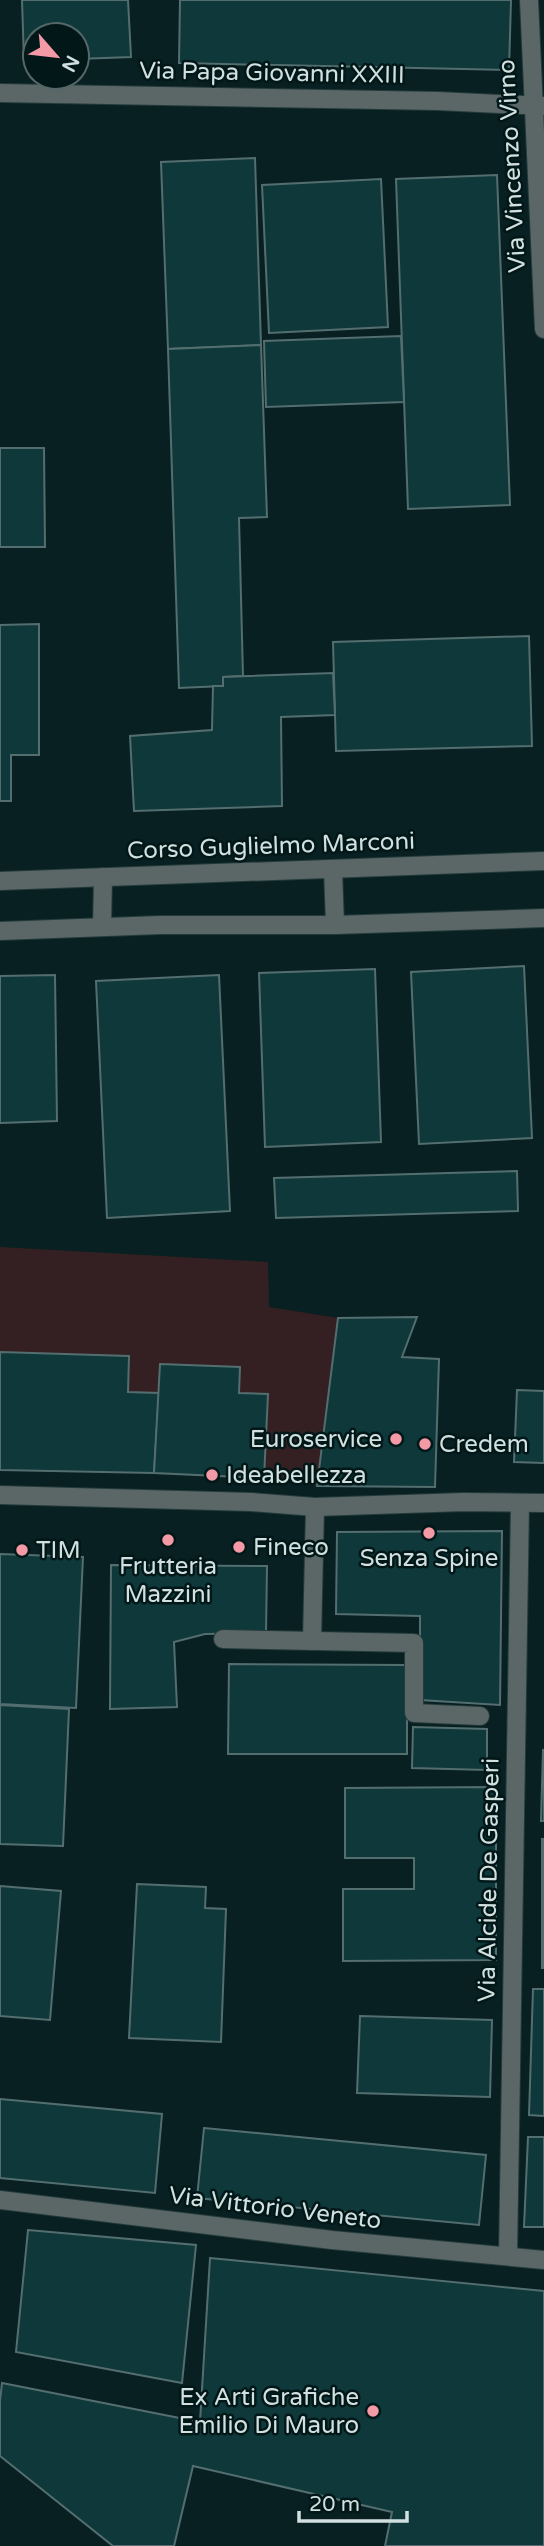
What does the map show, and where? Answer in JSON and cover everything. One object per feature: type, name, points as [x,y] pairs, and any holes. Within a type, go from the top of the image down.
[{"type":"street","name":"Via Vincenzo Virno","points":[[528,0],[539,106],[544,330]]},
{"type":"street","name":"Via Papa Giovanni XXIII","points":[[0,93],[424,100],[539,106]]},
{"type":"street","name":"Corso Guglielmo Marconi","points":[[0,881],[544,861]]},
{"type":"street","points":[[333,869],[335,925]]},
{"type":"street","points":[[102,927],[103,877]]},
{"type":"street","points":[[0,931],[544,918]]},
{"type":"street","points":[[0,1494],[251,1502],[315,1507],[464,1502],[544,1503]]},
{"type":"street","name":"Via Alcide De Gasperi","points":[[508,2256],[520,1503]]},
{"type":"street","points":[[312,1641],[315,1507]]},
{"type":"street","points":[[223,1639],[414,1643],[414,1713],[480,1716]]},
{"type":"street","name":"Via Vittorio Veneto","points":[[0,2200],[332,2240],[544,2260]]},
{"type":"shaded area","points":[[0,1247],[268,1262],[269,1307],[338,1318],[317,1486],[264,1478],[239,1393],[240,1367],[160,1364],[159,1393],[128,1392],[129,1356],[0,1352]]},
{"type":"building","points":[[22,0],[128,0],[131,57],[91,58],[91,21],[23,21]]},
{"type":"building","points":[[180,0],[511,0],[509,70],[179,63]]},
{"type":"building","points":[[255,158],[261,345],[168,349],[161,162]]},
{"type":"building","points":[[497,175],[510,505],[408,509],[396,179]]},
{"type":"building","points":[[381,179],[388,327],[269,333],[262,185]]},
{"type":"building","points":[[401,336],[404,402],[266,407],[264,341]]},
{"type":"building","points":[[261,345],[267,517],[239,518],[243,676],[223,677],[223,686],[179,688],[168,349]]},
{"type":"building","points":[[0,448],[44,448],[45,547],[0,547]]},
{"type":"building","points":[[39,624],[39,755],[11,755],[11,801],[0,801],[0,625]]},
{"type":"building","points":[[529,636],[532,746],[336,751],[333,642]]},
{"type":"building","points":[[333,673],[335,715],[281,717],[282,806],[134,811],[130,736],[212,730],[213,686],[223,686],[223,677]]},
{"type":"building","points":[[524,966],[532,1138],[419,1144],[411,972]]},
{"type":"building","points":[[375,969],[381,1142],[265,1147],[259,973]]},
{"type":"building","points":[[55,975],[57,1121],[0,1123],[0,976]]},
{"type":"building","points":[[219,975],[230,1211],[107,1218],[96,981]]},
{"type":"building","points":[[517,1171],[518,1211],[276,1218],[274,1178]]},
{"type":"building","points":[[417,1317],[402,1357],[439,1359],[435,1487],[317,1486],[338,1318]]},
{"type":"building","points":[[0,1352],[129,1356],[128,1392],[159,1393],[154,1473],[0,1470]]},
{"type":"building","points":[[160,1364],[240,1367],[239,1393],[268,1394],[264,1478],[154,1473]]},
{"type":"building","points":[[517,1390],[544,1391],[544,1463],[514,1462]]},
{"type":"building","points":[[502,1531],[500,1705],[420,1700],[420,1616],[336,1614],[337,1532]]},
{"type":"building","points":[[0,1554],[83,1557],[76,1708],[0,1704]]},
{"type":"building","points":[[111,1565],[267,1566],[266,1633],[205,1634],[174,1642],[177,1707],[110,1709]]},
{"type":"building","points":[[229,1664],[407,1665],[407,1754],[228,1754]]},
{"type":"building","points":[[0,1705],[69,1709],[63,1846],[0,1844]]},
{"type":"building","points":[[413,1727],[487,1729],[487,1770],[412,1768]]},
{"type":"building","points":[[543,1750],[544,1821],[541,1821]]},
{"type":"building","points":[[496,1787],[496,1960],[343,1961],[343,1889],[414,1889],[414,1858],[345,1858],[345,1788]]},
{"type":"building","points":[[544,1839],[544,1968],[542,1968]]},
{"type":"building","points":[[137,1884],[206,1887],[205,1908],[226,1909],[221,2042],[129,2038]]},
{"type":"building","points":[[0,1886],[61,1891],[50,2020],[0,2016]]},
{"type":"building","points":[[533,1989],[544,1989],[544,2116],[529,2115]]},
{"type":"building","points":[[360,2016],[492,2020],[490,2097],[357,2093]]},
{"type":"building","points":[[0,2099],[162,2114],[155,2193],[0,2178]]},
{"type":"building","points":[[204,2128],[486,2155],[479,2225],[197,2198]]},
{"type":"building","points":[[528,2137],[544,2137],[544,2227],[524,2227]]},
{"type":"building","points":[[28,2230],[196,2245],[182,2383],[16,2352]]},
{"type":"building","name":"Ex Arti Grafiche Emilio Di Mauro","points":[[210,2258],[544,2291],[544,2546],[385,2546],[392,2512],[193,2466],[174,2546],[113,2546],[0,2456],[2,2383],[200,2422]]},
{"type":"place","name":"Euroservice","points":[[396,1439]]},
{"type":"place","name":"Credem","points":[[425,1444]]},
{"type":"place","name":"Ideabellezza","points":[[212,1475]]},
{"type":"place","name":"Senza Spine","points":[[429,1533]]},
{"type":"place","name":"Frutteria Mazzini","points":[[168,1540]]},
{"type":"place","name":"Fineco","points":[[239,1547]]},
{"type":"place","name":"TIM","points":[[22,1550]]},
{"type":"place","name":"Ex Arti Grafiche Emilio Di Mauro","points":[[373,2411]]}]
